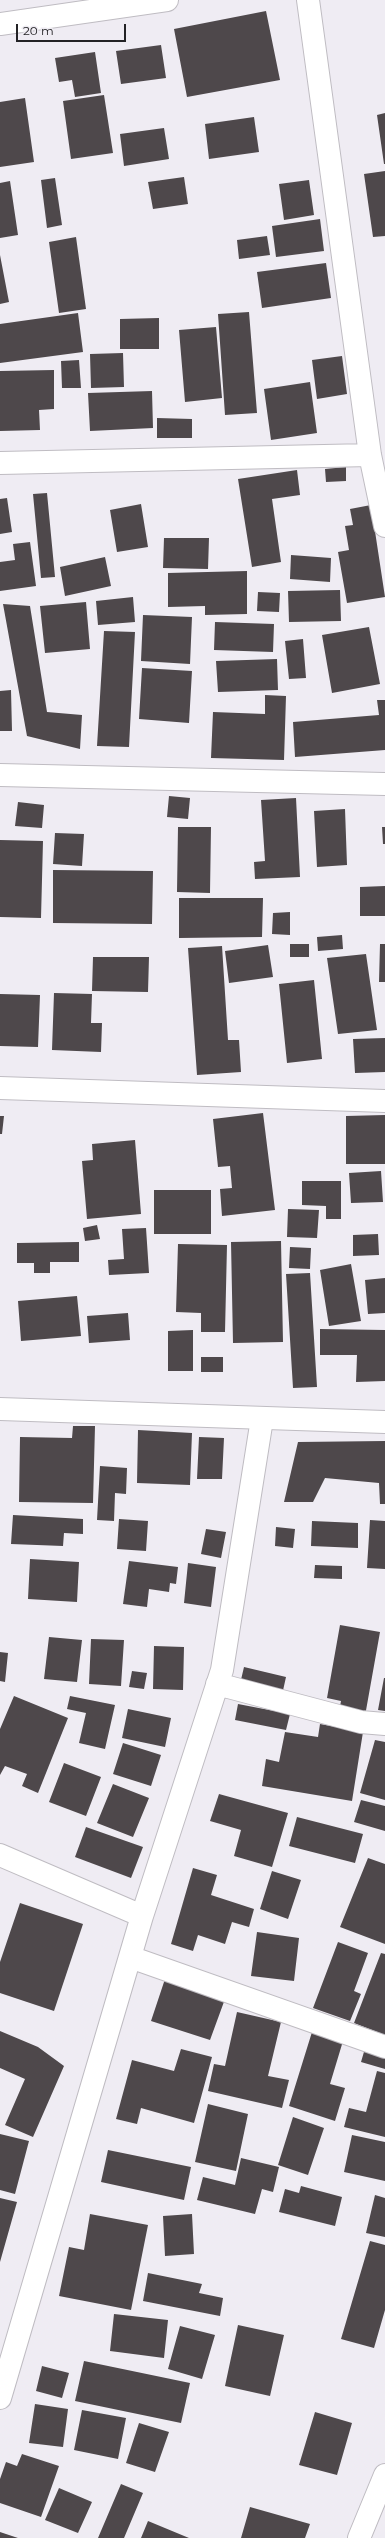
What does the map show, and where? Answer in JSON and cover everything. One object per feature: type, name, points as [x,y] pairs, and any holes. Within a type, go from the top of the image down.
[{"type":"street","points":[[0,24],[168,0]]},
{"type":"street","points":[[308,0],[370,455],[385,526]]},
{"type":"street","points":[[0,463],[370,455]]},
{"type":"street","points":[[0,775],[385,784]]},
{"type":"street","points":[[0,1088],[385,1101]]},
{"type":"street","points":[[0,1409],[385,1422]]},
{"type":"street","points":[[0,2398],[142,1916],[222,1670],[262,1419]]},
{"type":"street","points":[[217,1684],[361,1722],[385,1724]]},
{"type":"street","points":[[0,1855],[142,1916]]},
{"type":"street","points":[[130,1957],[385,2047]]},
{"type":"street","points":[[359,2538],[385,2477]]},
{"type":"building","points":[[266,11],[280,80],[187,97],[174,29]]},
{"type":"building","points":[[161,45],[166,78],[121,84],[116,51]]},
{"type":"building","points":[[95,52],[101,93],[75,97],[72,80],[59,82],[55,58]]},
{"type":"building","points":[[104,95],[113,153],[71,159],[63,101]]},
{"type":"building","points":[[25,98],[34,162],[0,167],[0,102]]},
{"type":"building","points":[[385,113],[385,164],[384,164],[377,115]]},
{"type":"building","points":[[254,117],[259,152],[209,159],[205,124]]},
{"type":"building","points":[[164,128],[169,159],[124,166],[120,134]]},
{"type":"building","points":[[385,171],[385,236],[373,237],[364,174]]},
{"type":"building","points":[[184,177],[188,204],[153,209],[148,182]]},
{"type":"building","points":[[55,178],[62,225],[47,228],[41,180]]},
{"type":"building","points":[[309,180],[314,215],[284,220],[279,184]]},
{"type":"building","points":[[10,181],[18,235],[0,238],[0,183]]},
{"type":"building","points":[[320,219],[324,251],[276,257],[272,226]]},
{"type":"building","points":[[267,236],[270,255],[239,259],[237,240]]},
{"type":"building","points":[[76,237],[86,309],[59,313],[49,242]]},
{"type":"building","points":[[0,255],[9,302],[0,304]]},
{"type":"building","points":[[326,263],[331,298],[262,308],[257,272]]},
{"type":"building","points":[[249,312],[257,413],[225,415],[218,314]]},
{"type":"building","points":[[78,313],[83,352],[0,363],[0,324]]},
{"type":"building","points":[[159,318],[159,349],[120,349],[120,319]]},
{"type":"building","points":[[216,327],[222,398],[185,402],[179,330]]},
{"type":"building","points":[[123,353],[124,387],[91,388],[90,354]]},
{"type":"building","points":[[342,356],[347,394],[317,399],[312,360]]},
{"type":"building","points":[[79,360],[81,388],[62,388],[61,361]]},
{"type":"building","points":[[54,370],[54,409],[39,410],[40,430],[0,431],[0,371]]},
{"type":"building","points":[[310,382],[317,433],[271,440],[264,389]]},
{"type":"building","points":[[152,391],[153,428],[90,431],[88,393]]},
{"type":"building","points":[[157,418],[192,419],[192,438],[157,438]]},
{"type":"building","points":[[346,467],[346,481],[326,482],[325,469]]},
{"type":"building","points":[[297,470],[300,495],[272,499],[281,562],[252,567],[238,479]]},
{"type":"building","points":[[47,493],[55,577],[41,578],[33,494]]},
{"type":"building","points":[[7,498],[12,532],[0,534],[0,499]]},
{"type":"building","points":[[141,504],[148,547],[117,552],[110,510]]},
{"type":"building","points":[[371,505],[385,597],[347,603],[338,552],[349,550],[345,526],[353,525],[350,509]]},
{"type":"building","points":[[164,538],[209,538],[208,569],[163,568]]},
{"type":"building","points":[[30,542],[36,586],[0,591],[0,562],[15,560],[13,544]]},
{"type":"building","points":[[291,555],[331,558],[330,582],[290,579]]},
{"type":"building","points":[[105,557],[111,586],[65,596],[60,567]]},
{"type":"building","points":[[247,571],[247,614],[205,615],[205,606],[168,607],[168,573]]},
{"type":"building","points":[[340,590],[341,621],[289,622],[288,591]]},
{"type":"building","points":[[258,592],[280,593],[279,612],[257,611]]},
{"type":"building","points":[[133,597],[135,622],[98,625],[96,601]]},
{"type":"building","points":[[86,602],[90,649],[45,653],[40,606]]},
{"type":"building","points":[[3,604],[30,606],[47,712],[82,715],[80,749],[27,736]]},
{"type":"building","points":[[143,615],[192,617],[190,664],[141,661]]},
{"type":"building","points":[[215,622],[274,624],[273,652],[214,650]]},
{"type":"building","points":[[369,627],[380,684],[332,693],[322,635]]},
{"type":"building","points":[[104,631],[135,632],[129,747],[97,746]]},
{"type":"building","points":[[303,639],[306,678],[289,679],[285,641]]},
{"type":"building","points":[[277,659],[278,690],[218,692],[216,661]]},
{"type":"building","points":[[142,668],[192,671],[189,723],[139,719]]},
{"type":"building","points":[[11,690],[12,731],[0,731],[0,691]]},
{"type":"building","points":[[265,695],[286,696],[284,760],[211,758],[213,712],[265,714]]},
{"type":"building","points":[[377,700],[385,700],[385,750],[295,757],[293,722],[379,715]]},
{"type":"building","points":[[169,796],[190,798],[188,819],[167,817]]},
{"type":"building","points":[[296,798],[300,877],[255,879],[254,862],[265,861],[261,800]]},
{"type":"building","points":[[18,802],[44,805],[42,828],[15,826]]},
{"type":"building","points":[[345,809],[347,865],[317,867],[314,811]]},
{"type":"building","points":[[178,827],[211,827],[210,893],[177,892]]},
{"type":"building","points":[[382,827],[385,827],[385,844],[383,844]]},
{"type":"building","points":[[55,833],[84,834],[82,866],[53,864]]},
{"type":"building","points":[[0,840],[43,841],[41,918],[0,917]]},
{"type":"building","points":[[53,870],[153,871],[152,924],[53,923]]},
{"type":"building","points":[[385,886],[385,916],[360,916],[360,887]]},
{"type":"building","points":[[179,898],[263,898],[262,937],[179,938]]},
{"type":"building","points":[[290,912],[290,935],[272,934],[273,913]]},
{"type":"building","points":[[342,935],[343,949],[318,951],[317,937]]},
{"type":"building","points":[[290,944],[309,944],[309,957],[290,957]]},
{"type":"building","points":[[380,944],[385,944],[385,982],[379,982]]},
{"type":"building","points":[[268,945],[273,977],[229,983],[225,951]]},
{"type":"building","points":[[222,946],[228,1040],[239,1040],[241,1072],[197,1075],[188,948]]},
{"type":"building","points":[[366,954],[377,1030],[338,1034],[327,958]]},
{"type":"building","points":[[93,957],[149,957],[148,992],[92,991]]},
{"type":"building","points":[[314,980],[322,1059],[287,1063],[279,984]]},
{"type":"building","points":[[54,993],[92,994],[91,1023],[102,1023],[101,1052],[52,1050]]},
{"type":"building","points":[[0,994],[40,995],[38,1047],[0,1046]]},
{"type":"building","points":[[385,1038],[385,1072],[355,1073],[353,1039]]},
{"type":"building","points":[[263,1113],[275,1210],[222,1216],[220,1189],[232,1188],[230,1166],[218,1167],[213,1119]]},
{"type":"building","points":[[385,1115],[385,1164],[346,1164],[346,1116]]},
{"type":"building","points":[[0,1116],[4,1116],[2,1134],[0,1134]]},
{"type":"building","points":[[135,1140],[141,1214],[87,1219],[82,1161],[93,1160],[92,1144]]},
{"type":"building","points":[[381,1171],[383,1202],[351,1203],[349,1173]]},
{"type":"building","points":[[302,1181],[341,1181],[341,1219],[326,1219],[326,1206],[302,1205]]},
{"type":"building","points":[[154,1190],[211,1190],[211,1234],[154,1234]]},
{"type":"building","points":[[288,1209],[319,1210],[317,1238],[287,1237]]},
{"type":"building","points":[[97,1225],[100,1239],[85,1241],[83,1228]]},
{"type":"building","points":[[146,1228],[149,1273],[109,1275],[108,1260],[124,1259],[122,1229]]},
{"type":"building","points":[[378,1234],[379,1255],[353,1256],[353,1235]]},
{"type":"building","points":[[281,1241],[283,1342],[233,1343],[231,1242]]},
{"type":"building","points":[[79,1242],[79,1262],[50,1262],[50,1273],[34,1273],[34,1263],[17,1263],[17,1243]]},
{"type":"building","points":[[178,1244],[227,1245],[225,1332],[201,1332],[201,1313],[176,1312]]},
{"type":"building","points":[[290,1247],[311,1248],[310,1269],[289,1268]]},
{"type":"building","points":[[351,1264],[361,1321],[329,1326],[320,1270]]},
{"type":"building","points":[[310,1273],[317,1387],[293,1388],[286,1274]]},
{"type":"building","points":[[385,1278],[385,1313],[368,1314],[365,1280]]},
{"type":"building","points":[[77,1296],[81,1336],[21,1341],[18,1301]]},
{"type":"building","points":[[128,1313],[130,1340],[89,1343],[87,1316]]},
{"type":"building","points":[[320,1329],[385,1330],[385,1381],[356,1382],[357,1355],[320,1355]]},
{"type":"building","points":[[193,1330],[193,1371],[168,1371],[168,1331]]},
{"type":"building","points":[[201,1357],[223,1357],[223,1372],[201,1372]]},
{"type":"building","points":[[73,1426],[95,1426],[93,1503],[19,1502],[20,1437],[72,1438]]},
{"type":"building","points":[[138,1430],[192,1433],[190,1485],[137,1483]]},
{"type":"building","points":[[199,1437],[224,1438],[222,1479],[197,1479]]},
{"type":"building","points":[[385,1441],[385,1504],[380,1504],[379,1483],[325,1478],[313,1502],[284,1502],[298,1442]]},
{"type":"building","points":[[100,1466],[127,1468],[126,1494],[115,1493],[114,1521],[97,1520]]},
{"type":"building","points":[[13,1515],[83,1519],[83,1534],[64,1533],[63,1546],[11,1544]]},
{"type":"building","points":[[119,1519],[148,1521],[146,1551],[117,1549]]},
{"type":"building","points":[[370,1520],[385,1521],[385,1569],[367,1568]]},
{"type":"building","points":[[312,1521],[358,1523],[358,1548],[311,1546]]},
{"type":"building","points":[[276,1527],[295,1529],[293,1548],[275,1546]]},
{"type":"building","points":[[206,1529],[226,1532],[221,1558],[201,1554]]},
{"type":"building","points":[[30,1559],[79,1562],[77,1602],[28,1599]]},
{"type":"building","points":[[129,1561],[178,1567],[176,1584],[170,1583],[169,1592],[149,1589],[147,1607],[123,1604]]},
{"type":"building","points":[[188,1563],[216,1567],[211,1607],[184,1603]]},
{"type":"building","points":[[315,1565],[342,1566],[342,1579],[314,1578]]},
{"type":"building","points":[[340,1625],[380,1632],[365,1716],[339,1712],[341,1701],[327,1698]]},
{"type":"building","points":[[49,1637],[82,1640],[77,1682],[44,1679]]},
{"type":"building","points":[[91,1639],[124,1640],[121,1686],[89,1684]]},
{"type":"building","points":[[154,1646],[184,1647],[183,1690],[153,1689]]},
{"type":"building","points":[[0,1652],[8,1653],[5,1682],[0,1681]]},
{"type":"building","points":[[244,1667],[286,1677],[282,1695],[240,1684]]},
{"type":"building","points":[[132,1671],[147,1673],[144,1689],[129,1687]]},
{"type":"building","points":[[385,1678],[385,1711],[378,1710]]},
{"type":"building","points":[[14,1696],[68,1718],[38,1793],[22,1786],[27,1774],[5,1766],[0,1775],[0,1729]]},
{"type":"building","points":[[70,1696],[115,1705],[105,1749],[79,1743],[86,1713],[67,1709]]},
{"type":"building","points":[[238,1704],[290,1714],[286,1730],[235,1720]]},
{"type":"building","points":[[128,1709],[171,1718],[165,1747],[122,1738]]},
{"type":"building","points":[[320,1724],[363,1732],[352,1801],[262,1786],[266,1759],[279,1762],[285,1732],[318,1737]]},
{"type":"building","points":[[375,1740],[385,1742],[385,1800],[360,1793]]},
{"type":"building","points":[[123,1743],[161,1755],[151,1786],[113,1774]]},
{"type":"building","points":[[64,1763],[101,1777],[86,1816],[49,1802]]},
{"type":"building","points":[[113,1784],[149,1798],[133,1837],[97,1823]]},
{"type":"building","points":[[219,1794],[288,1813],[272,1867],[234,1856],[241,1830],[210,1821]]},
{"type":"building","points":[[361,1800],[385,1806],[385,1831],[354,1822]]},
{"type":"building","points":[[297,1817],[363,1834],[355,1863],[289,1846]]},
{"type":"building","points":[[86,1827],[143,1847],[131,1878],[75,1857]]},
{"type":"building","points":[[368,1858],[385,1864],[385,1944],[340,1927]]},
{"type":"building","points":[[193,1868],[217,1875],[211,1895],[254,1909],[249,1927],[232,1922],[225,1944],[198,1935],[193,1951],[171,1944]]},
{"type":"building","points":[[272,1871],[301,1880],[288,1919],[260,1909]]},
{"type":"building","points":[[20,1903],[83,1924],[54,2011],[0,1993],[0,1962]]},
{"type":"building","points":[[257,1932],[299,1938],[294,1981],[251,1976]]},
{"type":"building","points":[[338,1942],[368,1953],[354,1991],[361,1994],[350,2021],[313,2008]]},
{"type":"building","points":[[381,1953],[385,1954],[385,2035],[354,2023]]},
{"type":"building","points":[[165,1979],[225,1999],[210,2040],[151,2021]]},
{"type":"building","points":[[237,2012],[281,2022],[268,2076],[289,2080],[282,2108],[208,2091],[214,2064],[225,2066]]},
{"type":"building","points":[[0,2031],[38,2047],[64,2066],[33,2137],[5,2125],[25,2079],[0,2068]]},
{"type":"building","points":[[312,2032],[343,2041],[330,2084],[345,2088],[335,2121],[289,2106]]},
{"type":"building","points":[[366,2045],[385,2051],[385,2069],[361,2062]]},
{"type":"building","points":[[181,2049],[212,2057],[194,2123],[141,2108],[137,2124],[116,2119],[132,2060],[174,2071]]},
{"type":"building","points":[[377,2071],[385,2073],[385,2137],[344,2127],[349,2108],[366,2112]]},
{"type":"building","points":[[208,2104],[248,2114],[236,2171],[195,2162]]},
{"type":"building","points":[[293,2117],[324,2128],[308,2175],[278,2165]]},
{"type":"building","points":[[0,2134],[29,2141],[15,2194],[0,2190]]},
{"type":"building","points":[[352,2135],[385,2142],[385,2181],[344,2172]]},
{"type":"building","points":[[108,2150],[191,2167],[184,2200],[101,2182]]},
{"type":"building","points":[[241,2158],[279,2167],[273,2192],[262,2189],[255,2214],[197,2200],[203,2177],[235,2185]]},
{"type":"building","points":[[301,2186],[342,2197],[335,2226],[279,2212],[285,2189],[299,2193]]},
{"type":"building","points":[[375,2195],[385,2198],[385,2237],[366,2233]]},
{"type":"building","points":[[0,2198],[17,2202],[0,2262]]},
{"type":"building","points":[[90,2214],[148,2225],[131,2310],[59,2296],[69,2247],[84,2250]]},
{"type":"building","points":[[192,2214],[194,2254],[165,2256],[163,2216]]},
{"type":"building","points":[[370,2241],[385,2245],[385,2310],[374,2348],[341,2339]]},
{"type":"building","points":[[148,2273],[202,2284],[199,2293],[223,2298],[220,2316],[143,2301]]},
{"type":"building","points":[[114,2314],[168,2320],[164,2358],[110,2351]]},
{"type":"building","points":[[238,2325],[284,2335],[270,2396],[225,2386]]},
{"type":"building","points":[[180,2326],[215,2335],[202,2379],[168,2369]]},
{"type":"building","points":[[84,2361],[190,2383],[181,2423],[75,2401]]},
{"type":"building","points":[[42,2366],[69,2373],[62,2398],[36,2391]]},
{"type":"building","points":[[35,2404],[68,2409],[63,2447],[29,2443]]},
{"type":"building","points":[[82,2410],[126,2418],[118,2459],[74,2450]]},
{"type":"building","points":[[315,2412],[352,2423],[337,2475],[299,2465]]},
{"type":"building","points":[[139,2423],[169,2432],[155,2472],[126,2463]]},
{"type":"building","points":[[22,2454],[59,2466],[41,2517],[0,2503],[0,2479],[6,2462],[17,2466]]},
{"type":"building","points":[[121,2484],[143,2493],[124,2538],[98,2538]]},
{"type":"building","points":[[59,2488],[92,2502],[78,2533],[45,2520]]},
{"type":"building","points":[[250,2507],[310,2524],[305,2538],[241,2538]]},
{"type":"building","points":[[148,2521],[189,2538],[141,2538]]},
{"type":"building","points":[[0,2532],[18,2538],[0,2538]]}]
